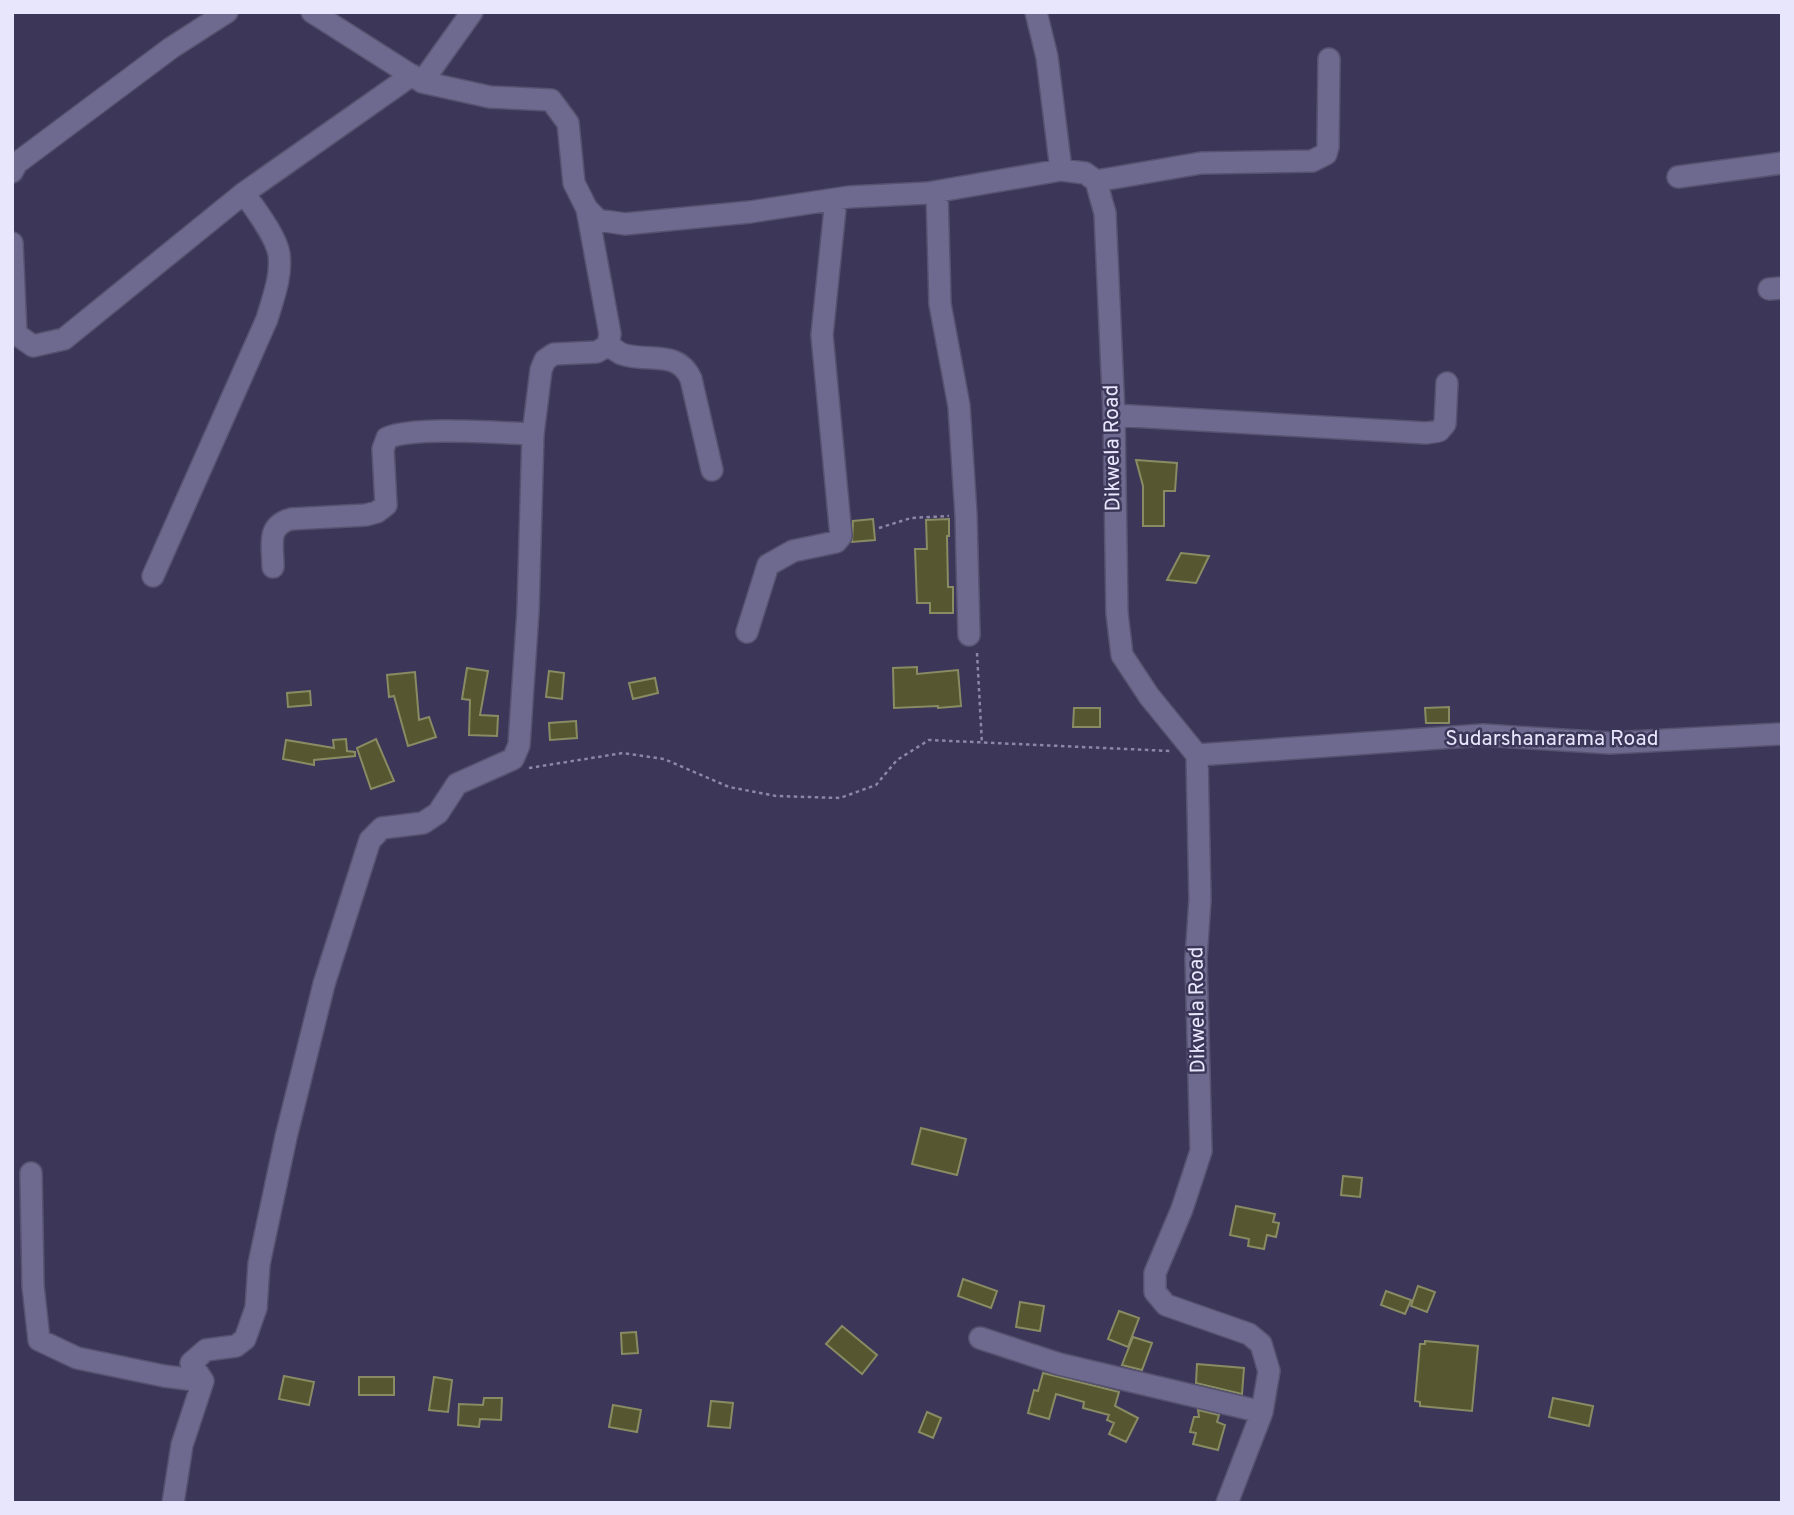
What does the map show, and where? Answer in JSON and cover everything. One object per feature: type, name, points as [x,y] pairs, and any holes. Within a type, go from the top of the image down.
[{"type":"street","points":[[12,172],[17,163],[39,146],[171,48],[227,12]]},
{"type":"street","points":[[203,1381],[191,1363],[206,1350],[236,1346],[245,1339],[256,1308],[259,1264],[289,1124],[324,984],[370,840],[383,828],[423,823],[438,813],[457,784],[513,759],[519,745],[528,611],[533,434],[537,393],[545,360],[554,354],[597,352],[608,345],[610,334],[607,306],[587,209],[574,183],[568,123],[551,100],[490,97],[417,78],[312,12]]},
{"type":"street","points":[[12,243],[16,334],[33,346],[64,340],[244,193],[417,78],[472,12]]},
{"type":"street","points":[[1035,12],[1046,57],[1061,170]]},
{"type":"street","points":[[587,209],[598,220],[625,224],[751,212],[836,199],[937,192],[1061,170],[1085,173],[1096,181],[1201,163],[1312,161],[1326,154],[1328,146],[1329,59]]},
{"type":"street","points":[[1678,177],[1782,163]]},
{"type":"street","name":"Dikwela Road","points":[[1096,181],[1105,213],[1114,415],[1116,613],[1122,655],[1149,696],[1197,755],[1200,901],[1196,958],[1200,1151],[1182,1209],[1154,1273],[1155,1292],[1166,1304],[1249,1334],[1261,1344],[1269,1371],[1262,1412],[1227,1503]]},
{"type":"street","points":[[937,192],[940,304],[959,407],[966,515],[969,635]]},
{"type":"street","points":[[153,576],[267,318],[278,279],[277,246],[244,193]]},
{"type":"street","points":[[747,632],[768,565],[793,551],[836,542],[841,536],[822,335],[836,199]]},
{"type":"street","points":[[608,345],[622,354],[678,361],[687,368],[712,470]]},
{"type":"street","points":[[1114,415],[1426,433],[1439,431],[1445,424],[1447,383]]},
{"type":"street","points":[[272,567],[273,530],[279,522],[366,514],[377,512],[386,505],[383,449],[387,438],[396,434],[427,432],[533,434]]},
{"type":"street","name":"Sudarshanarama Road","points":[[1197,755],[1483,735],[1610,743],[1782,734]]},
{"type":"street","points":[[31,1173],[33,1286],[39,1340],[77,1358],[203,1381]]},
{"type":"street","points":[[980,1338],[1059,1364],[1262,1412]]},
{"type":"street","points":[[173,1503],[182,1445],[203,1381]]},
{"type":"path","points":[[879,528],[912,518],[966,515]]},
{"type":"path","points":[[969,635],[976,646],[982,744]]},
{"type":"path","points":[[527,768],[623,753],[664,759],[729,787],[776,796],[840,798],[876,785],[897,760],[929,740],[1197,755]]},
{"type":"building","points":[[1136,460],[1177,463],[1175,491],[1164,491],[1164,526],[1143,526],[1143,486]]},
{"type":"building","points":[[873,519],[875,540],[852,542],[853,521]]},
{"type":"building","points":[[949,519],[948,587],[953,587],[953,613],[930,613],[930,603],[917,603],[915,549],[927,549],[926,520]]},
{"type":"building","points":[[1181,553],[1209,556],[1196,583],[1167,580]]},
{"type":"building","points":[[917,667],[917,674],[958,670],[961,706],[894,708],[893,668]]},
{"type":"building","points":[[467,668],[488,671],[480,715],[498,716],[497,736],[469,735],[470,700],[462,699]]},
{"type":"building","points":[[549,671],[564,673],[562,699],[546,697]]},
{"type":"building","points":[[415,672],[419,720],[429,717],[436,737],[408,746],[394,696],[389,697],[387,675]]},
{"type":"building","points":[[655,678],[658,693],[633,699],[629,683]]},
{"type":"building","points":[[310,691],[311,705],[288,707],[287,693]]},
{"type":"building","points":[[1449,707],[1449,723],[1426,723],[1425,708]]},
{"type":"building","points":[[1074,708],[1100,708],[1100,727],[1073,727]]},
{"type":"building","points":[[576,721],[577,738],[550,740],[549,723]]},
{"type":"building","points":[[346,739],[347,751],[355,752],[355,756],[314,760],[314,765],[283,759],[286,740],[334,748],[333,740]]},
{"type":"building","points":[[376,739],[394,781],[371,789],[357,748]]},
{"type":"building","points":[[921,1128],[966,1139],[957,1175],[912,1164]]},
{"type":"building","points":[[1343,1176],[1362,1178],[1360,1197],[1341,1195]]},
{"type":"building","points":[[1236,1206],[1275,1214],[1273,1222],[1279,1223],[1276,1237],[1267,1235],[1264,1249],[1248,1246],[1249,1239],[1230,1235]]},
{"type":"building","points":[[963,1279],[997,1291],[991,1308],[958,1296]]},
{"type":"building","points":[[1418,1286],[1435,1292],[1427,1312],[1411,1306]]},
{"type":"building","points":[[1386,1291],[1411,1300],[1405,1314],[1381,1305]]},
{"type":"building","points":[[1020,1302],[1044,1306],[1040,1331],[1016,1327]]},
{"type":"building","points":[[1119,1311],[1139,1318],[1128,1347],[1108,1339]]},
{"type":"building","points":[[842,1326],[877,1355],[862,1374],[826,1344]]},
{"type":"building","points":[[636,1332],[638,1353],[622,1354],[621,1333]]},
{"type":"building","points":[[1133,1337],[1152,1343],[1142,1370],[1122,1365]]},
{"type":"building","points":[[1425,1341],[1478,1346],[1472,1411],[1420,1406],[1420,1402],[1415,1401],[1420,1344],[1425,1344]]},
{"type":"building","points":[[1197,1364],[1244,1368],[1242,1394],[1196,1383]]},
{"type":"building","points":[[1043,1373],[1119,1392],[1115,1406],[1138,1418],[1126,1442],[1109,1434],[1114,1423],[1107,1420],[1109,1415],[1083,1408],[1084,1402],[1056,1394],[1049,1419],[1028,1413],[1034,1390],[1038,1391]]},
{"type":"building","points":[[284,1376],[314,1382],[309,1405],[279,1399]]},
{"type":"building","points":[[359,1377],[394,1377],[394,1395],[359,1395]]},
{"type":"building","points":[[434,1377],[452,1380],[448,1412],[429,1410]]},
{"type":"building","points":[[484,1398],[502,1398],[501,1420],[480,1419],[479,1427],[458,1425],[459,1404],[483,1405]]},
{"type":"building","points":[[1553,1398],[1593,1406],[1589,1426],[1549,1417]]},
{"type":"building","points":[[711,1401],[733,1403],[730,1428],[708,1426]]},
{"type":"building","points":[[613,1405],[641,1410],[637,1432],[609,1427]]},
{"type":"building","points":[[1198,1410],[1219,1415],[1217,1422],[1225,1425],[1218,1450],[1193,1444],[1196,1433],[1190,1432],[1194,1417],[1199,1417]]},
{"type":"building","points":[[927,1412],[941,1418],[933,1438],[919,1432]]}]
